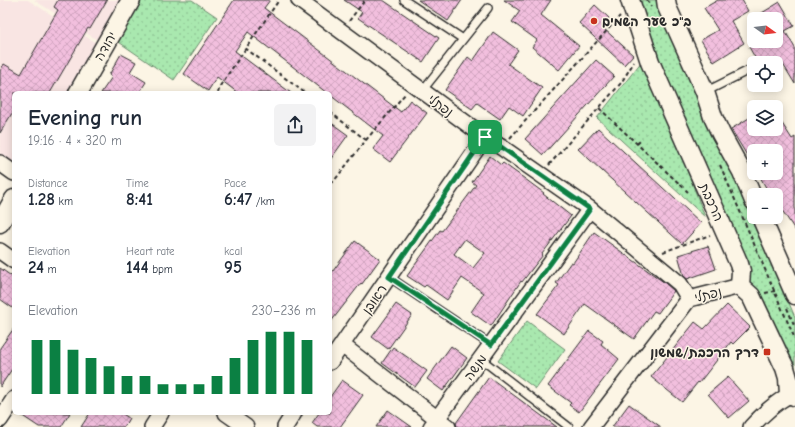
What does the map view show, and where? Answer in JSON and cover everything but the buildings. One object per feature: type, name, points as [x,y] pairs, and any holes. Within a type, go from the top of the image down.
[{"type":"street","name":"יהודה","points":[[79,91],[131,0]]},
{"type":"street","name":"נפתלי","points":[[299,0],[485,137],[590,209],[680,284],[689,299],[746,291]]},
{"type":"street","points":[[666,0],[667,7],[705,92],[716,122],[749,188]]},
{"type":"street","name":"הרכבת","points":[[637,1],[650,62],[739,264],[746,291],[785,368],[792,396]]},
{"type":"street","name":"ראובן","points":[[332,359],[485,137]]},
{"type":"street","points":[[0,163],[12,172]]},
{"type":"street","points":[[0,223],[12,203]]},
{"type":"street","name":"מנשה","points":[[439,424],[481,359],[590,209]]},
{"type":"street","points":[[764,224],[788,287]]},
{"type":"street","points":[[0,251],[12,260]]},
{"type":"street","points":[[591,427],[689,299]]},
{"type":"street","points":[[342,345],[439,424]]},
{"type":"street","points":[[751,427],[778,402],[792,396]]},
{"type":"street","points":[[0,420],[12,402]]},
{"type":"street","points":[[152,427],[160,415]]},
{"type":"street","points":[[229,415],[246,427]]},
{"type":"street","points":[[285,427],[293,415]]},
{"type":"lane","points":[[407,1],[463,40]]},
{"type":"lane","points":[[422,91],[488,8]]},
{"type":"lane","points":[[705,92],[747,71]]},
{"type":"lane","points":[[389,277],[491,345]]},
{"type":"lane","points":[[481,359],[569,427]]},
{"type":"path","points":[[219,91],[220,86],[245,48],[279,0]]},
{"type":"path","points":[[342,31],[365,0]]},
{"type":"path","points":[[501,147],[625,11],[637,1],[654,13]]},
{"type":"path","points":[[245,48],[302,91]]},
{"type":"path","points":[[551,163],[621,83],[637,57]]},
{"type":"path","points":[[332,182],[397,103]]},
{"type":"path","points":[[599,108],[688,192]]},
{"type":"path","points":[[332,114],[366,140]]},
{"type":"path","points":[[637,144],[640,141]]},
{"type":"path","points":[[717,160],[788,287],[795,339]]},
{"type":"path","points":[[661,253],[717,233]]},
{"type":"path","points":[[746,291],[788,287]]},
{"type":"shaded area","points":[[0,0],[28,0],[101,46],[73,91],[12,91],[12,166],[0,157]]},
{"type":"shaded area","points":[[34,0],[125,0],[99,41]]},
{"type":"green space","points":[[139,0],[192,0],[217,17],[174,80],[113,38]]},
{"type":"green space","points":[[634,0],[656,0],[661,9],[747,207],[747,224],[755,224],[795,317],[795,389],[788,359],[763,299],[748,285],[747,263]]},
{"type":"green space","points":[[642,61],[667,117],[705,217],[597,118]]},
{"type":"green space","points":[[527,321],[565,349],[536,389],[498,361]]},
{"type":"place","name":"ב\"כ שער השמים","points":[[594,21]]},
{"type":"place","name":"דרך הרכבת/שמשון","points":[[767,352]]},
{"type":"route","points":[[485,137],[590,209],[491,345],[389,277],[485,137]]}]
